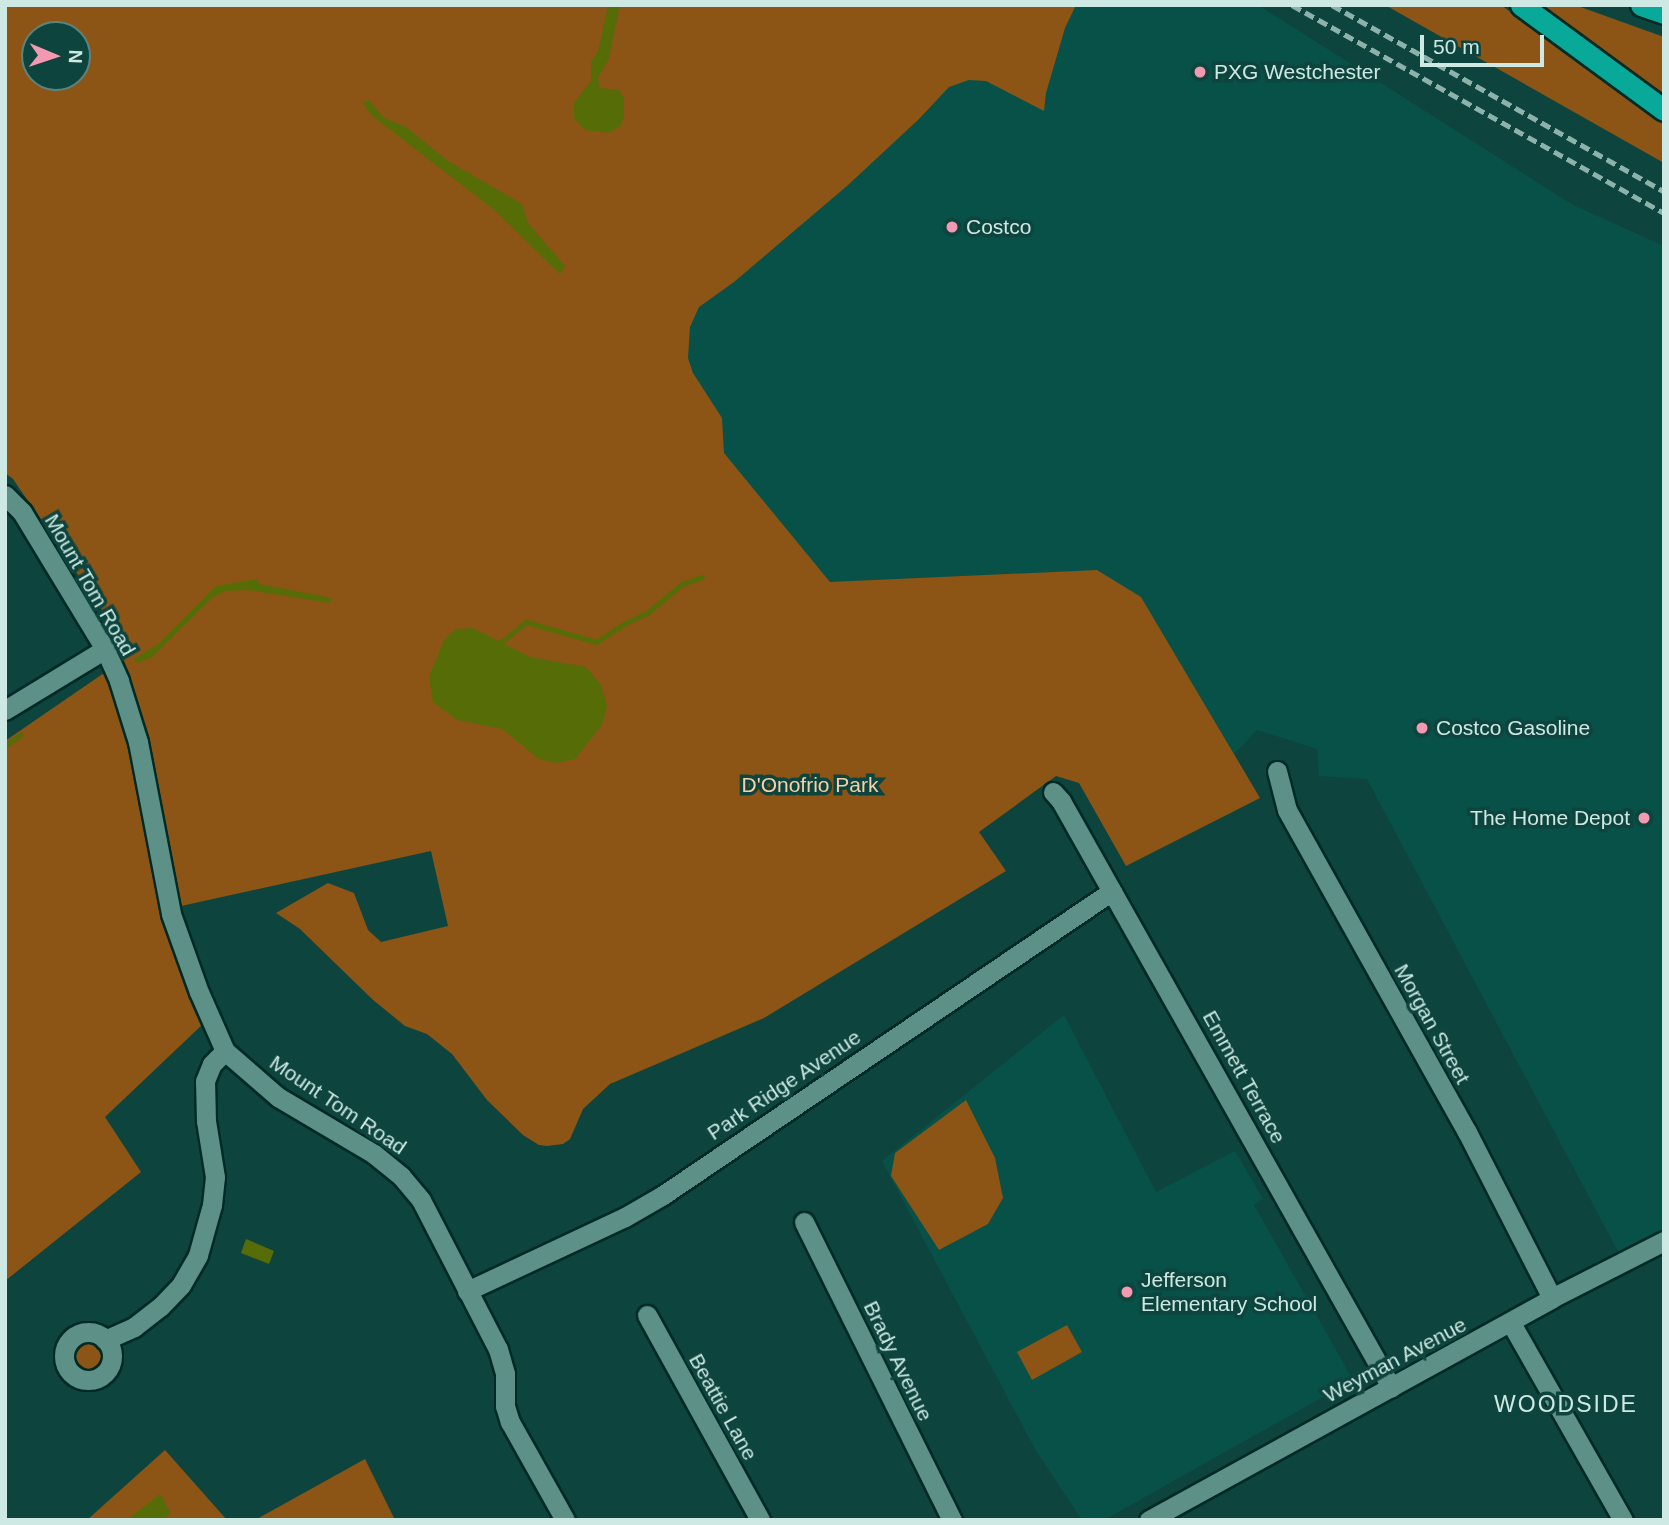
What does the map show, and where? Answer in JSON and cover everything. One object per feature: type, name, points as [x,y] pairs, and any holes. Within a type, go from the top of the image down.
[{"type":"highway","points":[[1521,5],[1664,110]]},
{"type":"highway","points":[[1641,5],[1664,13]]},
{"type":"street","name":"Mount Tom Road","points":[[5,495],[22,512],[105,649],[130,711],[171,914],[199,992],[225,1051],[278,1097],[374,1154],[401,1176],[421,1200],[502,1359],[505,1406],[510,1422],[565,1520]]},
{"type":"street","points":[[5,710],[105,649]]},
{"type":"street","name":"Morgan Street","points":[[1277,771],[1287,810],[1467,1132],[1552,1298]]},
{"type":"street","name":"Emmett Terrace","points":[[1053,792],[1061,801],[1391,1387]]},
{"type":"street","name":"Park Ridge Avenue","points":[[467,1291],[625,1217],[663,1195],[1112,891]]},
{"type":"street","points":[[106,1339],[134,1327],[160,1307],[180,1285],[198,1255],[212,1205],[215,1177],[206,1121],[205,1081],[212,1064],[225,1051]]},
{"type":"street","name":"Brady Avenue","points":[[804,1222],[952,1520]]},
{"type":"street","name":"Weyman Avenue","points":[[1149,1520],[1511,1323],[1552,1298],[1664,1241]]},
{"type":"street","name":"Beattie Lane","points":[[647,1315],[760,1520]]},
{"type":"street","points":[[1511,1323],[1623,1520]]},
{"type":"shaded area","points":[[620,5],[609,59],[598,77],[600,88],[619,90],[624,99],[624,117],[621,125],[609,133],[585,130],[574,118],[574,103],[591,81],[591,62],[598,51],[608,6]]},
{"type":"shaded area","points":[[1018,5],[1258,5],[1573,205],[1664,246],[1664,1236],[1622,1259],[1367,779],[1319,776],[1317,749],[1257,730],[1234,754],[1141,597],[830,582],[657,373],[671,332]]},
{"type":"shaded area","points":[[369,100],[384,118],[406,127],[448,161],[522,204],[528,223],[565,266],[560,274],[493,209],[371,115],[363,103]]},
{"type":"shaded area","points":[[257,579],[259,584],[332,598],[330,603],[248,590],[225,591],[212,598],[152,657],[137,663],[134,659],[158,644],[216,586]]},
{"type":"shaded area","points":[[473,628],[530,657],[586,667],[601,685],[607,706],[602,725],[575,759],[556,763],[539,759],[502,729],[457,720],[433,702],[429,677],[444,640],[456,629]]},
{"type":"shaded area","name":"Jefferson Elementary School","points":[[1064,1015],[1156,1192],[1235,1151],[1263,1199],[1254,1205],[1353,1380],[1104,1520],[1082,1520],[1035,1449],[882,1161]]},
{"type":"shaded area","points":[[246,1239],[274,1251],[269,1264],[241,1253]]},
{"type":"shaded area","points":[[160,1494],[171,1514],[160,1520],[127,1520]]},
{"type":"green space","name":"D'Onofrio Park","points":[[5,5],[1076,5],[1065,28],[1046,93],[1044,111],[986,81],[969,80],[949,87],[847,186],[734,282],[699,307],[690,327],[688,358],[693,373],[722,418],[724,453],[830,582],[1097,570],[1141,597],[1260,798],[1126,866],[1079,783],[1056,776],[979,832],[1006,871],[764,1018],[610,1084],[583,1109],[570,1139],[563,1144],[547,1146],[539,1145],[523,1135],[487,1100],[452,1054],[427,1034],[405,1026],[372,999],[300,929],[276,913],[328,883],[354,893],[368,930],[381,942],[448,926],[431,851],[163,910],[203,1024],[105,1117],[141,1172],[5,1281],[5,741],[104,673],[128,648],[13,479],[5,473]]},
{"type":"green space","points":[[1385,5],[1501,5],[1664,125],[1664,163]]},
{"type":"green space","points":[[1540,5],[1575,5],[1664,37],[1664,95]]},
{"type":"green space","points":[[966,1100],[995,1158],[1003,1198],[988,1224],[939,1250],[891,1176],[895,1153]]},
{"type":"green space","points":[[1067,1325],[1082,1352],[1032,1380],[1017,1352]]},
{"type":"green space","points":[[89,1334],[104,1340],[110,1355],[104,1370],[89,1376],[74,1370],[68,1355],[74,1340]]},
{"type":"green space","points":[[165,1450],[227,1520],[87,1520]]},
{"type":"green space","points":[[365,1459],[395,1520],[255,1520]]},
{"type":"waterway","points":[[495,647],[526,622],[596,642],[625,623],[647,613],[682,584],[702,577]]},
{"type":"waterway","points":[[5,746],[20,735]]},
{"type":"railway","points":[[1292,5],[1664,213]]},
{"type":"railway","points":[[1332,5],[1664,191]]},
{"type":"place","name":"PXG Westchester","points":[[1200,72]]},
{"type":"place","name":"Costco","points":[[952,227]]},
{"type":"place","name":"Costco Gasoline","points":[[1422,728]]},
{"type":"place","name":"The Home Depot","points":[[1644,818]]},
{"type":"place","name":"Jefferson Elementary School","points":[[1127,1292]]},
{"type":"district","name":"WOODSIDE","points":[[1566,1404]]}]
